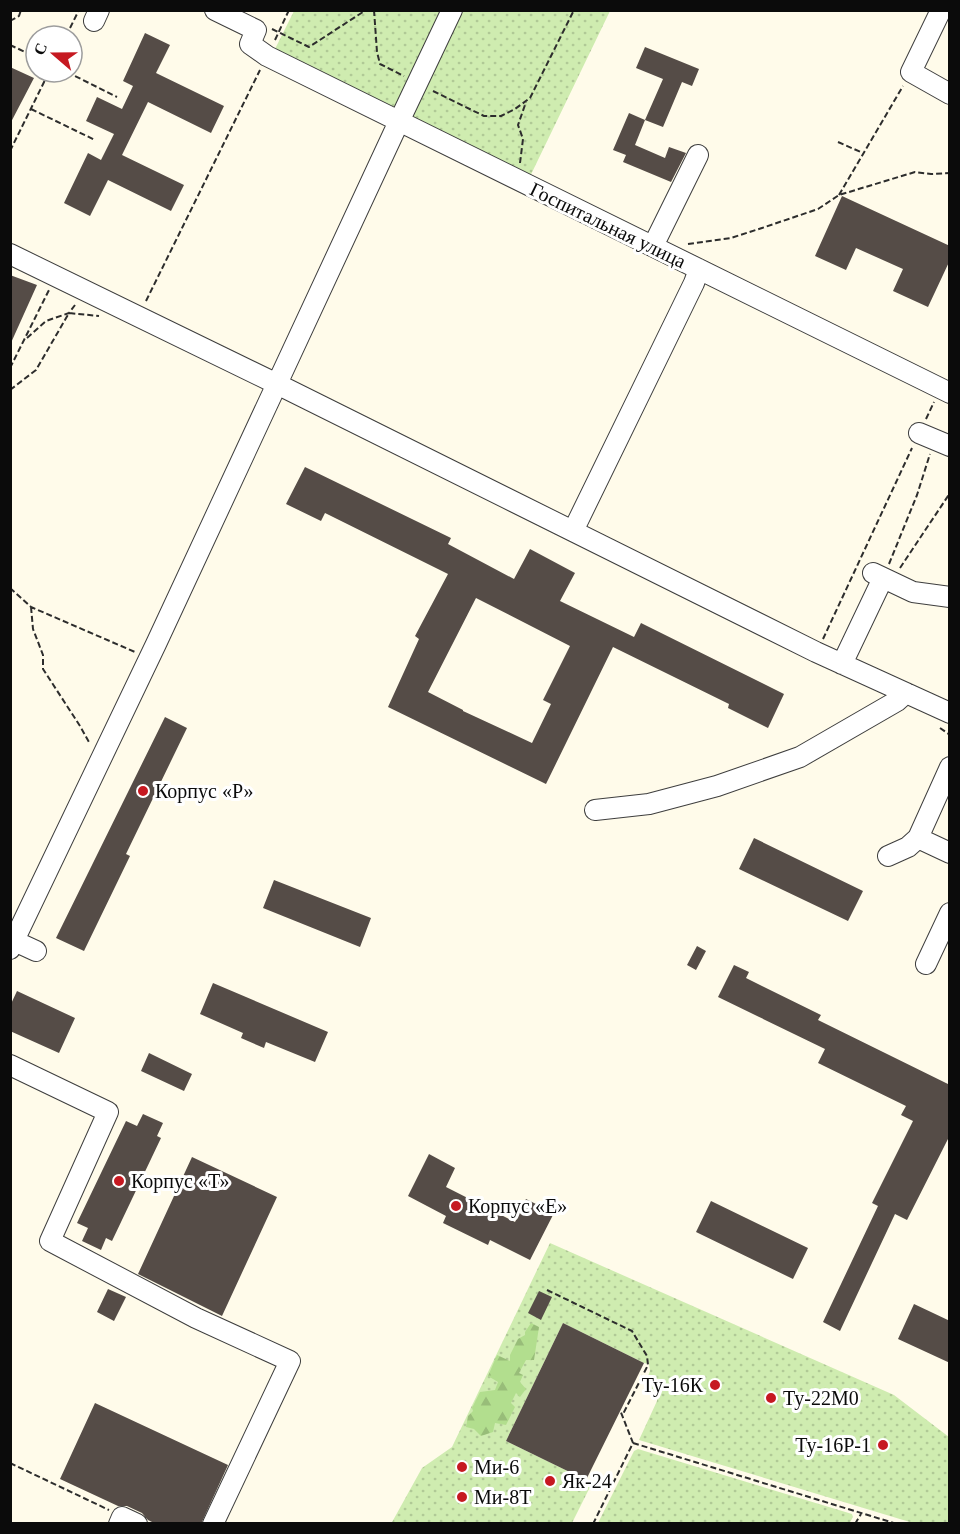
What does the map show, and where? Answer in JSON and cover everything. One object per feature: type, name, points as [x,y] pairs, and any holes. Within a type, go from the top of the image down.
[{"type":"street","points":[[215,10],[256,30],[250,44],[267,56]]},
{"type":"street","points":[[36,951],[12,943],[153,651],[452,10]]},
{"type":"street","points":[[941,10],[910,72],[950,94]]},
{"type":"street","name":"Госпитальная улица","points":[[267,56],[397,125],[652,246],[945,391]]},
{"type":"street","points":[[652,246],[698,155]]},
{"type":"street","points":[[10,254],[85,290],[145,312],[277,384],[816,652],[950,713]]},
{"type":"street","points":[[573,531],[699,269]]},
{"type":"street","points":[[842,664],[882,578],[913,592],[950,597]]},
{"type":"street","points":[[595,810],[649,804],[717,786],[800,757],[897,701],[906,693]]},
{"type":"street","points":[[888,855],[908,847],[918,838],[950,767]]},
{"type":"street","points":[[918,838],[950,853]]},
{"type":"street","points":[[926,964],[950,913]]},
{"type":"street","points":[[10,1065],[108,1112],[50,1241],[196,1318],[291,1361],[213,1524]]},
{"type":"path","points":[[10,21],[19,16],[21,10]]},
{"type":"path","points":[[145,312],[289,10]]},
{"type":"path","points":[[279,32],[309,47],[366,10]]},
{"type":"path","points":[[374,10],[380,64],[484,116],[501,116],[530,98],[574,10]]},
{"type":"path","points":[[80,24],[91,14]]},
{"type":"path","points":[[10,45],[24,51]]},
{"type":"path","points":[[839,195],[910,72]]},
{"type":"path","points":[[84,80],[117,97]]},
{"type":"path","points":[[10,151],[43,84]]},
{"type":"path","points":[[519,166],[523,139],[518,125],[526,101]]},
{"type":"path","points":[[31,109],[95,140]]},
{"type":"path","points":[[838,142],[863,153]]},
{"type":"path","points":[[680,246],[731,238],[818,209],[839,195],[915,172],[950,173]]},
{"type":"path","points":[[10,368],[56,276]]},
{"type":"path","points":[[10,390],[36,370],[85,290]]},
{"type":"path","points":[[24,340],[46,321],[69,313]]},
{"type":"path","points":[[882,578],[917,495],[935,439],[945,391]]},
{"type":"path","points":[[816,652],[935,439]]},
{"type":"path","points":[[882,578],[950,493]]},
{"type":"path","points":[[10,588],[31,607],[153,651]]},
{"type":"path","points":[[31,607],[33,629],[43,655],[43,669],[91,747]]},
{"type":"path","points":[[547,1290],[632,1331],[646,1356],[648,1365],[622,1416]]},
{"type":"path","points":[[593,1524],[633,1443],[620,1410]]},
{"type":"path","points":[[633,1443],[897,1524]]},
{"type":"path","points":[[10,1463],[126,1521]]},
{"type":"path","points":[[855,1524],[861,1514]]},
{"type":"green space","points":[[294,11],[610,11],[523,191],[266,67]]},
{"type":"green space","points":[[550,1243],[894,1395],[949,1437],[949,1523],[913,1523],[639,1440],[657,1401],[657,1394],[644,1386],[650,1371],[649,1364],[563,1323],[506,1441],[586,1480],[591,1485],[572,1523],[391,1524],[422,1468],[452,1447]]},
{"type":"green space","points":[[531,1323],[539,1327],[534,1360],[526,1360],[519,1373],[523,1375],[520,1382],[526,1389],[520,1397],[516,1393],[511,1403],[515,1407],[506,1425],[495,1423],[493,1432],[481,1436],[474,1429],[466,1427],[468,1416],[473,1411],[472,1408],[480,1392],[495,1390],[498,1382],[488,1376],[497,1355],[510,1361],[510,1355],[518,1339],[525,1335]]},
{"type":"green space","points":[[638,1449],[852,1514],[853,1517],[849,1524],[598,1523],[634,1451]]},
{"type":"building","points":[[145,33],[170,45],[156,73],[224,106],[211,133],[148,102],[122,155],[184,185],[171,211],[108,180],[90,216],[64,203],[88,153],[101,160],[114,134],[86,121],[97,97],[122,109],[133,86],[123,81]]},
{"type":"building","points":[[645,47],[699,69],[692,86],[682,82],[663,127],[645,120],[663,79],[636,68]]},
{"type":"building","points":[[10,67],[24,73],[24,84],[31,84],[10,124]]},
{"type":"building","points":[[629,113],[645,120],[635,145],[665,158],[669,147],[686,153],[671,182],[623,162],[626,155],[613,150]]},
{"type":"building","points":[[842,196],[950,246],[950,260],[928,307],[893,291],[903,269],[856,248],[846,270],[815,256]]},
{"type":"building","points":[[10,275],[37,285],[10,345]]},
{"type":"building","points":[[305,467],[451,538],[448,544],[514,579],[530,549],[575,573],[560,601],[634,637],[641,623],[784,694],[768,728],[728,708],[729,704],[613,647],[546,784],[388,707],[419,639],[415,636],[448,574],[325,513],[321,521],[286,504]],"holes":[[[476,598],[570,646],[543,700],[551,704],[532,743],[428,692]]]},
{"type":"building","name":"Корпус «Р»","points":[[165,717],[187,728],[126,854],[130,856],[84,951],[56,938]]},
{"type":"building","points":[[754,838],[863,891],[848,921],[739,869]]},
{"type":"building","points":[[274,880],[371,918],[360,947],[263,908]]},
{"type":"building","points":[[697,946],[706,951],[696,970],[687,965]]},
{"type":"building","points":[[734,965],[749,972],[746,978],[821,1015],[818,1020],[950,1085],[950,1135],[907,1220],[895,1214],[840,1331],[823,1322],[878,1206],[872,1203],[913,1121],[901,1115],[906,1106],[818,1063],[825,1049],[718,997]]},
{"type":"building","points":[[213,983],[328,1032],[315,1062],[266,1042],[264,1048],[241,1038],[243,1033],[200,1014]]},
{"type":"building","points":[[17,991],[75,1018],[59,1053],[10,1031],[10,1006]]},
{"type":"building","points":[[149,1053],[192,1074],[184,1091],[141,1071]]},
{"type":"building","name":"Корпус «Т»","points":[[143,1114],[163,1123],[157,1136],[161,1138],[112,1241],[106,1238],[101,1250],[82,1241],[88,1228],[77,1223],[126,1121],[137,1126]]},
{"type":"building","name":"Корпус «Е»","points":[[429,1154],[455,1168],[446,1187],[515,1222],[526,1199],[554,1213],[530,1260],[490,1240],[488,1245],[443,1223],[446,1216],[408,1196]]},
{"type":"building","points":[[192,1157],[277,1197],[222,1316],[138,1274]]},
{"type":"building","points":[[711,1201],[808,1248],[793,1279],[696,1232]]},
{"type":"building","points":[[108,1289],[126,1297],[114,1321],[97,1312]]},
{"type":"building","points":[[539,1291],[552,1297],[541,1320],[528,1313]]},
{"type":"building","points":[[914,1304],[950,1321],[950,1363],[898,1339]]},
{"type":"building","points":[[563,1323],[644,1363],[586,1480],[506,1441]]},
{"type":"building","points":[[95,1403],[228,1465],[201,1524],[156,1524],[142,1513],[127,1506],[118,1506],[60,1479]]},
{"type":"place","name":"Корпус «Р»","points":[[143,791]]},
{"type":"place","name":"Корпус «Т»","points":[[119,1181]]},
{"type":"place","name":"Корпус «Е»","points":[[456,1206]]},
{"type":"place","name":"Ту-16К","points":[[715,1385]]},
{"type":"place","name":"Ту-22М0","points":[[771,1398]]},
{"type":"place","name":"Ту-16Р-1","points":[[883,1445]]},
{"type":"place","name":"Ми-6","points":[[462,1467]]},
{"type":"place","name":"Як-24","points":[[550,1481]]},
{"type":"place","name":"Ми-8Т","points":[[462,1497]]}]
